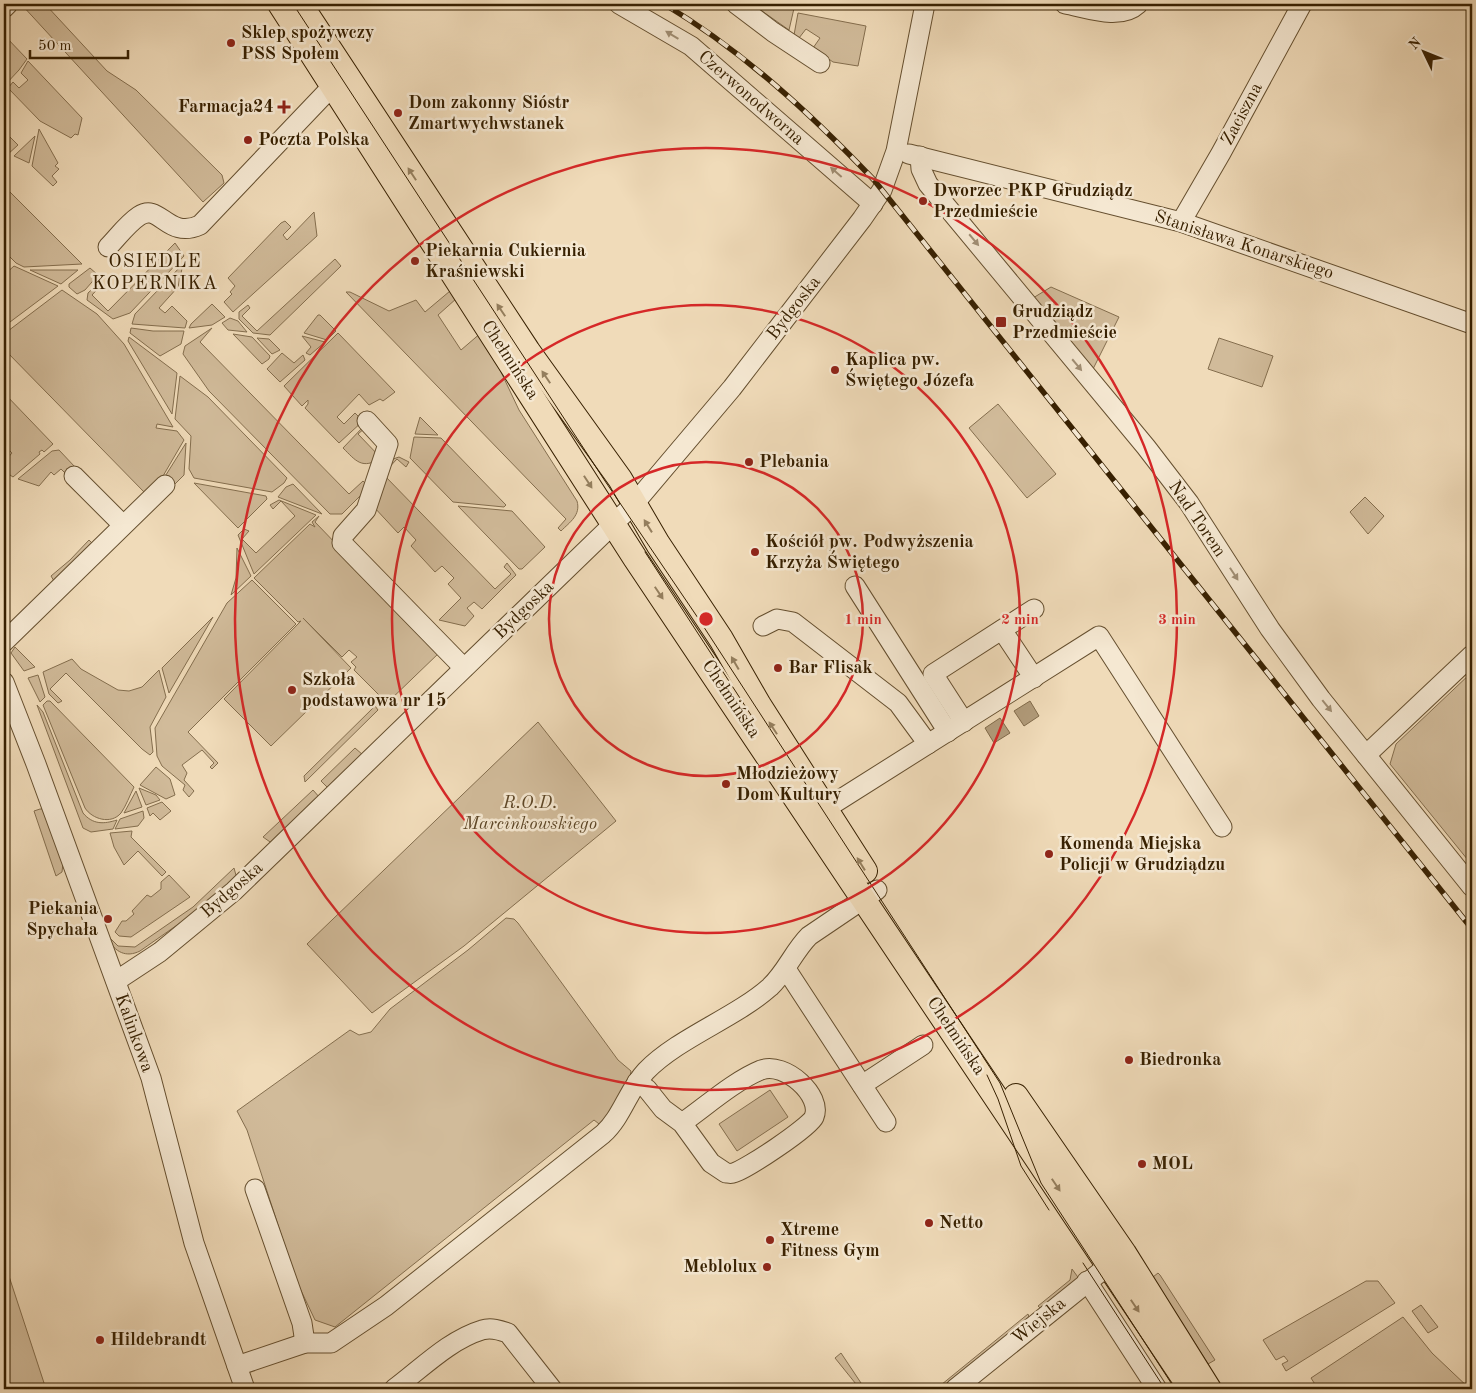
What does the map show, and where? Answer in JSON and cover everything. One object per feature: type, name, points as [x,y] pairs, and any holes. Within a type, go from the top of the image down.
[{"type":"main road","name":"Chełmińska","points":[[280,4],[339,79],[564,403],[620,480],[721,639],[819,813],[871,895],[943,992],[1116,1259],[1209,1389]]},
{"type":"main road","name":"Chełmińska","points":[[300,4],[339,79],[640,566],[819,813]]},
{"type":"main road","name":"Chełmińska","points":[[1116,1259],[1191,1389]]},
{"type":"street","points":[[4,8],[8,4]]},
{"type":"street","name":"Czerwonodworna","points":[[619,4],[691,46],[878,197]]},
{"type":"street","points":[[736,4],[773,32],[820,63]]},
{"type":"street","name":"Bydgoska","points":[[116,981],[160,952],[234,891],[634,504],[732,388],[878,197],[896,151],[925,4]]},
{"type":"street","points":[[1065,4],[1117,13],[1128,11],[1138,4]]},
{"type":"street","name":"Zaciszna","points":[[1181,222],[1302,4]]},
{"type":"street","points":[[108,247],[139,215],[146,214],[162,217],[172,226],[182,230],[200,224],[339,79]]},
{"type":"street","name":"Stanisława Konarskiego","points":[[896,151],[1181,222],[1472,324]]},
{"type":"street","name":"Nad Torem","points":[[920,156],[921,169],[928,184],[1146,447],[1188,503],[1270,629],[1366,755],[1472,888]]},
{"type":"street","points":[[367,421],[388,444],[366,510],[343,536],[342,543],[464,668]]},
{"type":"street","points":[[74,476],[124,525]]},
{"type":"street","points":[[4,642],[165,485]]},
{"type":"street","points":[[855,586],[956,727]]},
{"type":"street","points":[[956,727],[933,674],[1034,610]]},
{"type":"street","points":[[763,626],[777,619],[793,622],[898,703],[928,744]]},
{"type":"street","points":[[1002,630],[1034,678]]},
{"type":"street","points":[[819,813],[1099,636],[1222,827]]},
{"type":"street","points":[[1366,755],[1472,656]]},
{"type":"street","name":"Kalinkowa","points":[[4,682],[36,764],[150,1078],[194,1243],[246,1389]]},
{"type":"street","points":[[237,1366],[305,1343],[330,1343],[408,1288],[603,1134],[615,1120],[637,1082],[658,1061],[768,988],[786,969],[802,943],[809,936],[871,895]]},
{"type":"street","points":[[786,969],[886,1122]]},
{"type":"street","points":[[862,1085],[923,1045]]},
{"type":"street","points":[[637,1082],[647,1089],[663,1109],[682,1123],[711,1163],[726,1173],[733,1173],[803,1130],[814,1117],[815,1106],[795,1077],[781,1069],[768,1068],[750,1076],[682,1123]]},
{"type":"street","points":[[255,1189],[302,1323],[305,1343]]},
{"type":"street","name":"Wiejska","points":[[955,1389],[1116,1259]]},
{"type":"street","points":[[1087,1282],[1157,1389]]},
{"type":"street","points":[[394,1389],[462,1339],[483,1330],[498,1329],[508,1333],[552,1389]]},
{"type":"green space","points":[[21,4],[45,4],[107,71],[136,90],[222,175],[224,183],[203,202]]},
{"type":"green space","points":[[752,4],[795,4],[789,30]]},
{"type":"green space","points":[[798,13],[866,26],[858,66],[833,62],[813,48],[820,38],[806,29],[799,38],[794,35]]},
{"type":"green space","points":[[5,36],[27,59],[5,85]]},
{"type":"green space","points":[[28,61],[82,118],[78,135],[75,134],[71,138],[40,121],[8,88],[13,82],[19,88],[28,80],[21,73]]},
{"type":"green space","points":[[39,129],[58,163],[55,166],[59,169],[52,176],[57,182],[53,186],[32,166]]},
{"type":"green space","points":[[4,131],[18,145],[7,155],[4,154]]},
{"type":"green space","points":[[35,136],[29,163],[14,156]]},
{"type":"green space","points":[[4,186],[82,264],[24,267],[16,263],[4,251]]},
{"type":"green space","points":[[314,212],[317,236],[233,312],[224,302],[232,294],[230,292],[235,286],[228,278],[281,223],[285,221],[291,227],[283,235],[287,240]]},
{"type":"green space","points":[[175,243],[184,256],[130,313],[113,319],[87,300],[88,293],[101,281],[103,283],[92,295],[108,311]]},
{"type":"green space","points":[[335,259],[341,266],[270,335],[253,333],[239,319],[239,312],[248,305],[250,308],[242,316],[257,331]]},
{"type":"green space","points":[[183,264],[178,287],[159,308],[165,313],[172,306],[187,321],[185,328],[132,324],[135,314]]},
{"type":"green space","points":[[14,266],[58,286],[6,325],[4,323],[4,275]]},
{"type":"green space","points":[[90,268],[98,275],[85,290],[77,294],[69,287],[69,284]]},
{"type":"green space","points":[[30,270],[78,270],[61,284]]},
{"type":"green space","points":[[442,278],[457,298],[438,315],[461,350],[482,332],[519,410],[577,501],[576,514],[561,531],[558,528],[566,519],[346,292],[350,292],[389,311],[416,300],[425,312],[450,291]]},
{"type":"green space","points":[[1051,287],[1119,317],[1093,369],[1033,298]]},
{"type":"green space","points":[[62,290],[97,314],[124,344],[173,427],[157,424],[156,428],[177,431],[184,440],[163,476],[145,493],[4,349],[4,334]]},
{"type":"green space","points":[[212,304],[225,317],[212,325],[189,328],[191,324]]},
{"type":"green space","points":[[318,315],[336,331],[327,340],[304,333]]},
{"type":"green space","points":[[230,318],[238,321],[247,332],[228,330],[222,323]]},
{"type":"green space","points":[[131,328],[153,331],[184,331],[181,344],[160,356],[130,333]]},
{"type":"green space","points":[[212,328],[200,342],[349,494],[363,481],[368,486],[342,514],[330,514],[209,391],[183,354],[185,346]]},
{"type":"green space","points":[[338,333],[395,392],[383,401],[380,399],[369,405],[359,394],[337,417],[344,424],[355,413],[363,421],[339,443],[305,408],[308,400],[302,406],[284,386]]},
{"type":"green space","points":[[233,334],[252,337],[270,356],[269,359],[262,364]]},
{"type":"green space","points":[[302,336],[325,342],[310,355],[306,353],[311,347]]},
{"type":"green space","points":[[129,337],[177,373],[172,414],[128,341]]},
{"type":"green space","points":[[257,338],[269,339],[280,350],[272,354]]},
{"type":"green space","points":[[1219,338],[1273,356],[1262,387],[1208,369]]},
{"type":"green space","points":[[282,353],[294,363],[303,355],[305,360],[280,382],[267,369]]},
{"type":"green space","points":[[180,376],[208,397],[287,478],[284,483],[272,492],[194,478],[189,469],[191,436],[175,419]]},
{"type":"green space","points":[[4,393],[53,444],[44,452],[42,450],[39,452],[40,454],[13,477],[4,471],[4,462],[12,453],[4,445]]},
{"type":"green space","points":[[998,404],[1056,474],[1027,498],[969,428]]},
{"type":"green space","points":[[420,417],[438,435],[415,434]]},
{"type":"green space","points":[[363,427],[365,428],[358,434],[381,458],[364,464],[356,460],[343,448]]},
{"type":"green space","points":[[414,437],[441,438],[506,505],[504,507],[453,502],[410,458]]},
{"type":"green space","points":[[186,443],[184,475],[173,486],[164,478]]},
{"type":"green space","points":[[59,450],[75,467],[67,475],[61,469],[54,475],[51,472],[39,486],[18,479],[52,451]]},
{"type":"green space","points":[[399,457],[409,462],[406,467],[397,459],[383,474],[495,589],[511,574],[504,567],[507,563],[516,575],[482,609],[474,602],[467,608],[474,616],[465,626],[439,620],[461,598],[448,584],[454,578],[442,566],[435,572],[411,546],[416,540],[404,527],[398,533],[373,506],[387,461]]},
{"type":"green space","points":[[194,483],[266,496],[267,499],[238,528]]},
{"type":"green space","points":[[293,484],[322,514],[278,497],[286,487]]},
{"type":"green space","points":[[1365,497],[1384,516],[1368,534],[1350,512]]},
{"type":"green space","points":[[279,500],[316,515],[254,574],[238,535],[244,529],[249,531],[242,539],[256,553],[295,516],[281,501],[273,509],[270,505]]},
{"type":"green space","points":[[458,506],[512,511],[545,547],[522,569],[519,569]]},
{"type":"green space","points":[[319,516],[315,522],[440,652],[387,703],[354,670],[356,667],[351,662],[357,657],[349,650],[342,657],[303,618],[351,668],[271,746],[224,699],[301,621],[298,622],[254,578],[310,524],[315,527],[312,522]]},
{"type":"green space","points":[[89,540],[95,546],[54,581],[51,576]]},
{"type":"green space","points":[[237,548],[251,576],[231,595],[236,578]]},
{"type":"green space","points":[[252,580],[296,624],[188,732],[218,763],[212,769],[210,767],[214,763],[202,750],[182,765],[187,773],[184,780],[194,791],[189,797],[183,790],[185,785],[162,766],[157,756],[155,728],[227,603]]},
{"type":"green space","points":[[213,617],[169,693],[162,668]]},
{"type":"green space","points":[[15,647],[35,667],[24,671],[11,653]]},
{"type":"green space","points":[[72,659],[81,669],[118,690],[129,691],[142,687],[159,670],[166,697],[150,727],[153,752],[150,755],[66,673],[50,689],[62,701],[58,703],[49,694],[43,672]]},
{"type":"green space","points":[[1472,672],[1472,865],[1390,764],[1396,744]]},
{"type":"green space","points":[[38,675],[45,697],[40,702],[28,678]]},
{"type":"green space","points":[[50,701],[134,787],[123,810],[117,817],[107,820],[97,818],[85,808],[43,705]]},
{"type":"green space","points":[[37,705],[43,712],[83,813],[95,822],[117,820],[113,829],[91,832],[83,828]]},
{"type":"green space","points":[[375,706],[378,710],[305,782],[304,776]]},
{"type":"green space","name":"R.O.D. Marcinkowskiego","points":[[538,722],[616,821],[464,946],[372,1013],[307,944]]},
{"type":"green space","points":[[355,748],[363,755],[329,789],[321,781]]},
{"type":"green space","points":[[156,767],[170,779],[175,795],[166,799],[140,785]]},
{"type":"green space","points":[[139,788],[156,795],[160,800],[146,805]]},
{"type":"green space","points":[[313,790],[320,798],[273,844],[263,837]]},
{"type":"green space","points":[[136,791],[142,807],[124,813]]},
{"type":"green space","points":[[162,802],[171,811],[160,820],[153,813],[150,816],[147,808]]},
{"type":"green space","points":[[44,809],[63,863],[62,872],[56,876],[34,811]]},
{"type":"green space","points":[[143,811],[144,818],[138,826],[115,829],[120,819]]},
{"type":"green space","points":[[132,831],[131,837],[166,872],[162,876],[138,851],[124,865],[114,847],[110,833]]},
{"type":"green space","points":[[234,868],[237,879],[210,902],[140,951],[126,954],[114,947],[108,939],[111,939],[118,946],[135,947],[193,907]]},
{"type":"green space","points":[[169,875],[190,897],[131,937],[119,936],[115,932],[122,921],[126,921],[134,914],[132,911],[147,895],[151,897],[161,889],[161,882]]},
{"type":"green space","points":[[506,918],[514,919],[518,923],[618,1060],[631,1071],[628,1087],[603,1127],[594,1120],[335,1327],[315,1320],[296,1280],[247,1130],[237,1111],[350,1030],[359,1035],[371,1032],[390,1009],[468,950]]},
{"type":"green space","points":[[770,1090],[788,1117],[737,1151],[719,1124]]},
{"type":"green space","points":[[4,1261],[46,1389],[4,1389]]},
{"type":"green space","points":[[1072,1269],[1080,1280],[1041,1309],[1038,1306],[1070,1280]]},
{"type":"green space","points":[[1158,1273],[1215,1360],[1208,1364],[1153,1277]]},
{"type":"green space","points":[[1366,1281],[1378,1281],[1395,1303],[1286,1371],[1282,1364],[1288,1361],[1284,1356],[1276,1360],[1263,1340]]},
{"type":"green space","points":[[1421,1305],[1438,1327],[1428,1333],[1412,1311]]},
{"type":"green space","points":[[1028,1314],[1030,1320],[945,1389],[936,1389]]},
{"type":"green space","points":[[1403,1317],[1432,1353],[1470,1389],[1318,1389],[1311,1378]]},
{"type":"green space","points":[[841,1353],[865,1389],[860,1389],[835,1358]]},
{"type":"shaded area","points":[[1030,701],[1039,716],[1024,726],[1014,711]]},
{"type":"shaded area","points":[[1000,718],[1010,733],[994,743],[985,728]]},
{"type":"tram line","points":[[293,4],[605,481],[698,618],[1000,1083],[1041,1183],[1175,1389]]},
{"type":"tram line","points":[[645,552],[751,715]]},
{"type":"tram line","points":[[987,1075],[998,1099],[1021,1166],[1049,1210]]},
{"type":"tram line","points":[[1083,1263],[1165,1389]]},
{"type":"railway","points":[[664,4],[693,22],[749,63],[826,131],[874,180],[1472,929]]},
{"type":"place","name":"Sklep spożywczy PSS Społem","points":[[231,43]]},
{"type":"place","name":"Farmacja24","points":[[284,107]]},
{"type":"place","name":"Dom zakonny Sióstr Zmartwychwstanek","points":[[398,113]]},
{"type":"place","name":"Poczta Polska","points":[[248,140]]},
{"type":"place","name":"Dworzec PKP Grudziądz Przedmieście","points":[[923,201]]},
{"type":"place","name":"Piekarnia Cukiernia Kraśniewski","points":[[415,261]]},
{"type":"place","name":"Grudziądz Przedmieście","points":[[1001,322]]},
{"type":"place","name":"Kaplica pw. Świętego Józefa","points":[[835,370]]},
{"type":"place","name":"Plebania","points":[[749,462]]},
{"type":"place","name":"Kościół pw. Podwyższenia Krzyża Świętego","points":[[755,552]]},
{"type":"place","name":"Bar Flisak","points":[[778,668]]},
{"type":"place","name":"Szkoła podstawowa nr 15","points":[[292,690]]},
{"type":"place","name":"Młodzieżowy Dom Kultury","points":[[726,784]]},
{"type":"place","name":"Komenda Miejska Policji w Grudziądzu","points":[[1049,854]]},
{"type":"place","name":"Piekania Spychała","points":[[108,919]]},
{"type":"place","name":"Biedronka","points":[[1129,1060]]},
{"type":"place","name":"MOL","points":[[1142,1164]]},
{"type":"place","name":"Netto","points":[[929,1223]]},
{"type":"place","name":"Xtreme Fitness Gym","points":[[770,1240]]},
{"type":"place","name":"Meblolux","points":[[767,1267]]},
{"type":"place","name":"Hildebrandt","points":[[100,1340]]},
{"type":"district","name":"OSIEDLE KOPERNIKA","points":[[155,273]]}]
